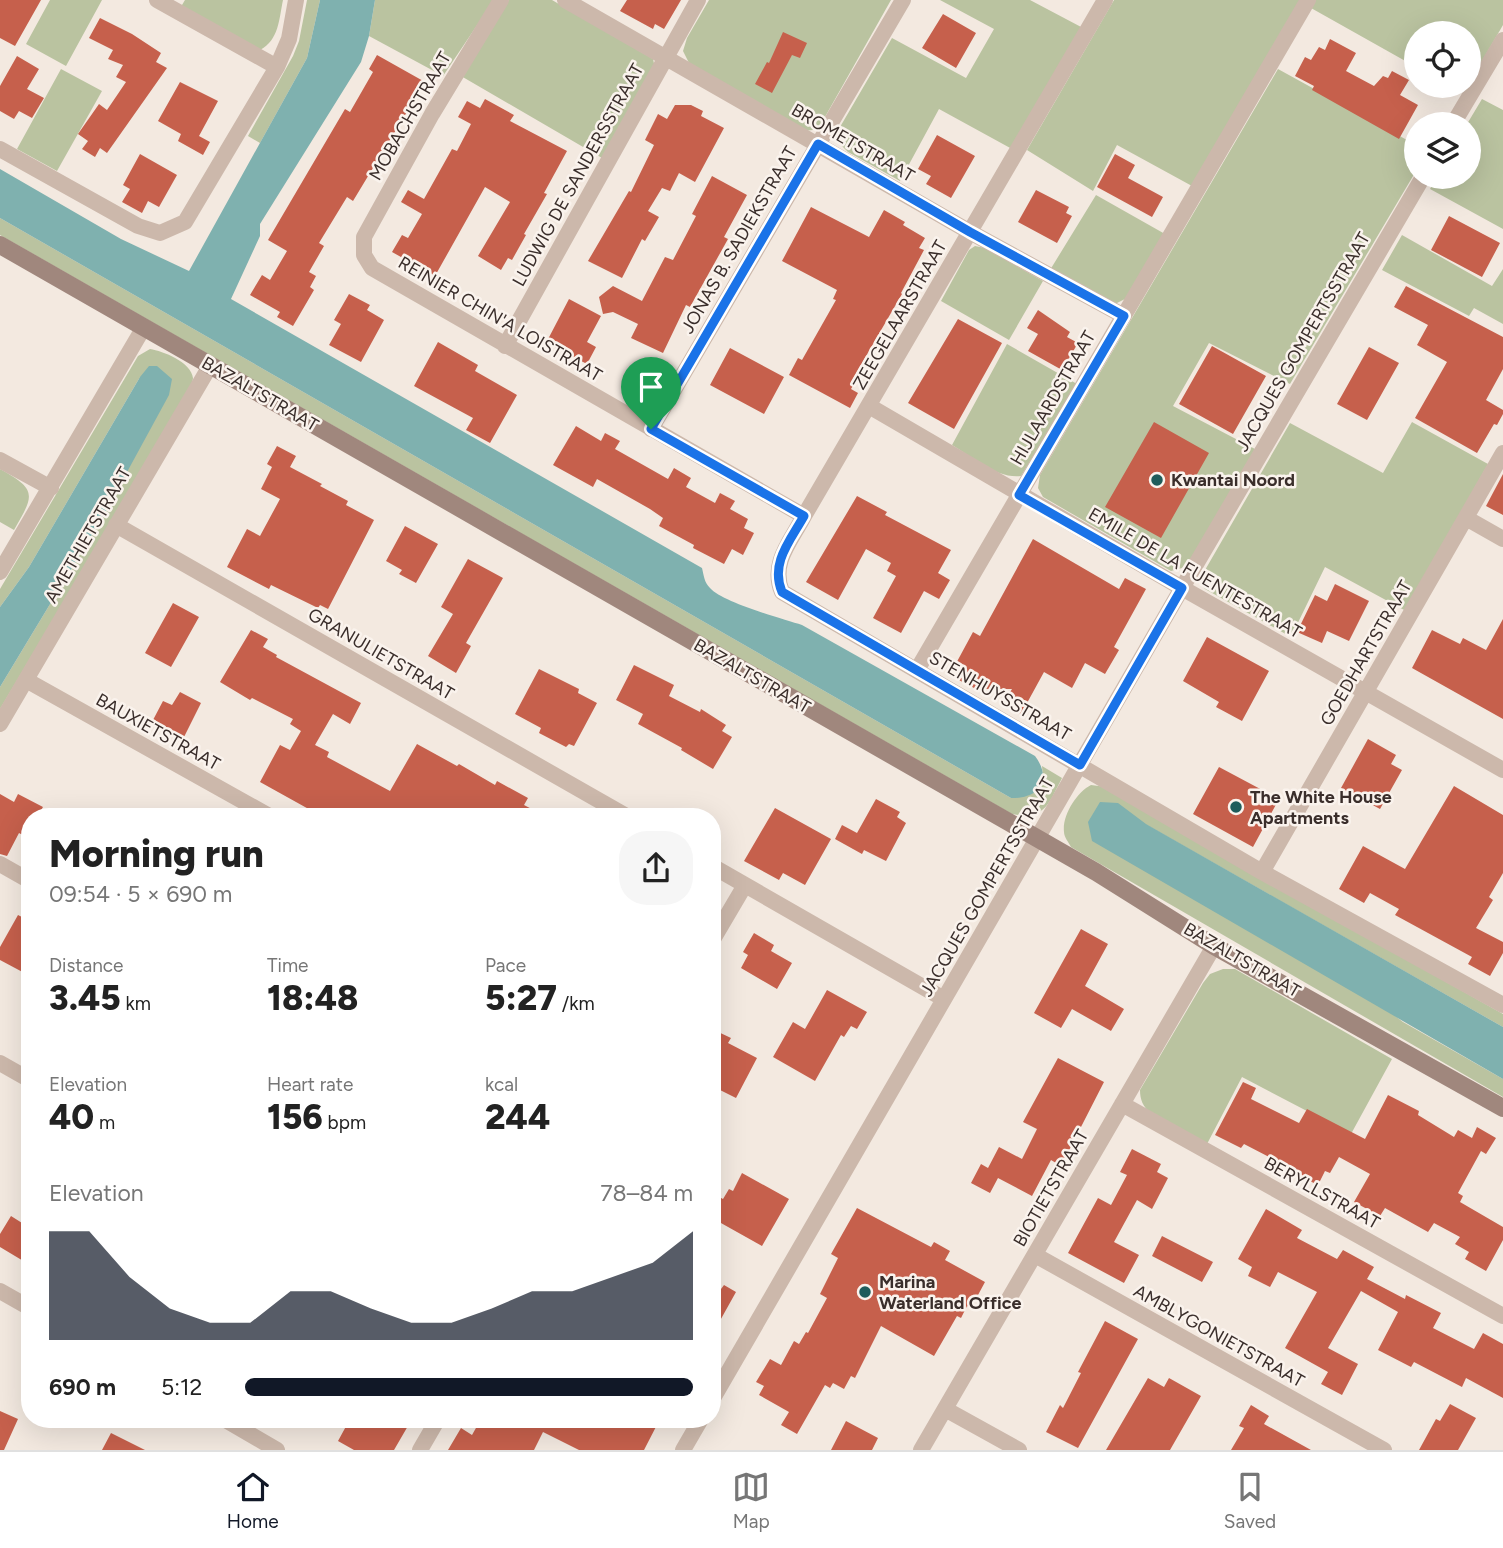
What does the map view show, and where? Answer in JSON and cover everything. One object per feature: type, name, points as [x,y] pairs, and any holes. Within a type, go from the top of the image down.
[{"type":"street","points":[[157,0],[277,67]]},
{"type":"street","points":[[0,149],[138,226],[160,233],[185,222],[277,67],[289,39],[296,0]]},
{"type":"street","name":"MOBACHSTRAAT","points":[[364,255],[363,237],[432,114],[501,0]]},
{"type":"street","name":"BROMETSTRAAT","points":[[565,0],[970,232],[1124,316]]},
{"type":"street","name":"LUDWIG DE SANDERSSTRAAT","points":[[505,346],[698,0]]},
{"type":"street","name":"JONAS B. SADIEKSTRAAT","points":[[651,429],[902,0]]},
{"type":"street","name":"ZEEGELAARSTRAAT","points":[[777,578],[779,563],[804,516],[1105,0]]},
{"type":"street","name":"HIJLAARDSTRAAT","points":[[917,670],[1308,0]]},
{"type":"street","points":[[1460,112],[1503,40]]},
{"type":"street","name":"JACQUES GOMPERTSSTRAAT","points":[[721,1384],[1416,189]]},
{"type":"street","name":"BAZALTSTRAAT","points":[[0,245],[1096,872],[1214,946],[1503,1108]]},
{"type":"street","name":"REINIER CHIN'A LOISTRAAT","points":[[364,255],[372,268],[804,516]]},
{"type":"street","points":[[0,572],[144,327]]},
{"type":"street","name":"AMETHIETSTRAAT","points":[[0,724],[210,366]]},
{"type":"street","name":"EMILE DE LA FUENTESTRAAT","points":[[869,406],[1019,495],[1503,770]]},
{"type":"street","name":"GOEDHARTSTRAAT","points":[[1262,872],[1503,453]]},
{"type":"street","points":[[0,460],[51,488]]},
{"type":"street","points":[[1466,518],[1503,539]]},
{"type":"street","name":"GRANULIETSTRAAT","points":[[116,525],[609,808]]},
{"type":"street","name":"STENHUYSSTRAAT","points":[[777,578],[782,592],[1262,872],[1503,1005]]},
{"type":"street","name":"BAUXIETSTRAAT","points":[[26,680],[255,808]]},
{"type":"street","points":[[0,864],[21,876]]},
{"type":"street","points":[[721,871],[944,999]]},
{"type":"street","points":[[721,926],[745,885]]},
{"type":"street","name":"BIOTIETSTRAAT","points":[[921,1450],[1214,946]]},
{"type":"street","points":[[0,1063],[21,1075]]},
{"type":"street","name":"BERYLLSTRAAT","points":[[1122,1104],[1503,1316]]},
{"type":"street","name":"AMBLYGONIETSTRAAT","points":[[1035,1255],[1384,1450]]},
{"type":"street","points":[[0,1291],[21,1303]]},
{"type":"street","points":[[945,1409],[1018,1450]]},
{"type":"street","points":[[239,1428],[277,1450]]},
{"type":"street","points":[[420,1450],[433,1428]]},
{"type":"street","points":[[683,1450],[696,1428]]},
{"type":"green space","points":[[50,0],[102,0],[66,66],[26,44]]},
{"type":"green space","points":[[185,0],[283,0],[275,35],[260,50],[179,10]]},
{"type":"green space","points":[[307,0],[320,0],[307,58],[260,143],[248,136],[293,56],[299,41]]},
{"type":"green space","points":[[375,0],[494,0],[443,76],[369,36]]},
{"type":"green space","points":[[509,0],[552,0],[653,59],[655,68],[602,158],[461,76]]},
{"type":"green space","points":[[709,0],[891,0],[821,124],[813,130],[802,131],[691,67],[683,51],[687,38]]},
{"type":"green space","points":[[940,0],[1030,0],[1083,28],[1012,149],[939,109],[900,181],[848,152],[838,142],[840,127],[892,38],[966,78],[994,29]]},
{"type":"green space","points":[[1114,0],[1301,0],[1192,186],[1117,145],[1093,191],[1027,150]]},
{"type":"green space","points":[[1316,0],[1503,0],[1503,25],[1481,63],[1481,21],[1404,21],[1404,60],[1311,8]]},
{"type":"green space","points":[[61,69],[102,91],[57,171],[17,149]]},
{"type":"green space","points":[[1278,69],[1404,138],[1405,189],[1290,384],[1209,343],[1173,406],[1255,449],[1190,561],[1182,568],[1171,571],[1043,497],[1038,488],[1040,475]]},
{"type":"green space","points":[[1482,99],[1503,110],[1503,229],[1430,189],[1481,189],[1481,112],[1474,112]]},
{"type":"green space","points":[[1096,195],[1165,234],[1127,298],[1117,303],[1107,302],[1050,270]]},
{"type":"green space","points":[[0,218],[1011,798],[1043,778],[1042,766],[1062,778],[1053,795],[1039,812],[1032,815],[1012,814],[0,235]]},
{"type":"green space","points":[[1402,235],[1492,286],[1503,269],[1503,324],[1474,308],[1469,316],[1382,270]]},
{"type":"green space","points":[[975,246],[985,248],[1043,281],[1009,340],[941,301],[969,250]]},
{"type":"green space","points":[[1007,344],[1077,384],[1021,476],[994,471],[952,445]]},
{"type":"green space","points":[[150,349],[169,355],[187,367],[193,378],[190,390],[0,709],[0,687],[102,518],[140,377],[29,567],[0,607],[0,589],[138,356]]},
{"type":"green space","points":[[1412,422],[1488,464],[1406,611],[1325,567],[1291,637],[1205,589],[1200,583],[1290,423],[1383,473]]},
{"type":"green space","points":[[0,469],[21,482],[29,494],[26,509],[14,530],[0,522]]},
{"type":"green space","points":[[1091,785],[1106,787],[1503,1014],[1503,1027],[1146,825],[1403,1022],[1503,1079],[1503,1097],[1071,847],[1064,834],[1065,818],[1076,798]]},
{"type":"green space","points":[[1223,969],[1235,969],[1392,1059],[1351,1134],[1242,1077],[1207,1144],[1145,1108],[1140,1090],[1203,983],[1210,974]]},
{"type":"water","points":[[320,0],[375,0],[369,36],[361,62],[260,224],[260,236],[231,299],[702,568],[710,588],[727,599],[802,625],[1035,756],[1043,773],[1043,780],[1036,791],[1011,798],[0,218],[0,169],[121,239],[189,271],[307,58]]},
{"type":"water","points":[[149,366],[157,366],[172,379],[169,395],[102,518],[0,687],[0,607],[29,567]]},
{"type":"water","points":[[1100,802],[1118,803],[1146,824],[1503,1027],[1503,1079],[1092,841],[1088,822]]},
{"type":"building","points":[[0,0],[41,0],[15,46],[0,38]]},
{"type":"building","points":[[627,0],[681,0],[664,29],[655,24],[653,29],[620,11]]},
{"type":"building","points":[[943,14],[976,33],[956,68],[922,48]]},
{"type":"building","points":[[100,18],[161,53],[156,62],[167,68],[107,153],[100,148],[95,157],[82,149],[88,141],[78,134],[99,104],[107,110],[126,82],[116,77],[123,65],[108,59],[113,50],[89,38]]},
{"type":"building","points":[[783,32],[807,43],[800,58],[792,55],[772,93],[755,84],[767,62],[769,63]]},
{"type":"building","points":[[1330,39],[1356,53],[1346,71],[1374,86],[1383,76],[1388,78],[1392,71],[1404,77],[1404,88],[1400,95],[1418,105],[1414,112],[1404,112],[1404,130],[1399,139],[1312,90],[1314,86],[1295,76],[1305,57],[1311,60],[1319,47],[1325,50]]},
{"type":"building","points":[[377,55],[425,82],[353,201],[347,197],[319,243],[324,246],[309,272],[316,276],[310,287],[314,290],[293,326],[277,317],[280,312],[250,295],[262,275],[270,280],[287,251],[268,240],[345,109],[350,112],[373,72],[369,69]]},
{"type":"building","points":[[17,56],[39,69],[27,89],[44,98],[32,118],[19,111],[14,119],[0,111],[0,86]]},
{"type":"building","points":[[180,82],[218,101],[199,136],[210,142],[203,155],[178,141],[181,134],[158,121]]},
{"type":"building","points":[[485,99],[514,115],[510,121],[567,151],[512,260],[508,258],[501,270],[478,256],[510,202],[485,187],[435,276],[392,252],[402,235],[408,238],[422,214],[401,202],[408,190],[424,199],[452,149],[457,151],[471,124],[458,117],[467,101],[480,108]]},
{"type":"building","points":[[675,105],[691,105],[703,111],[701,116],[724,128],[695,182],[679,173],[670,191],[662,188],[648,211],[659,217],[645,241],[642,239],[622,278],[588,261],[629,191],[631,192],[654,145],[645,140],[658,114],[667,119]]},
{"type":"building","points":[[937,135],[975,156],[951,198],[926,184],[931,176],[918,169]]},
{"type":"building","points":[[140,154],[177,175],[159,207],[148,201],[142,213],[122,202],[130,189],[123,185]]},
{"type":"building","points":[[1115,154],[1135,165],[1128,178],[1163,197],[1152,217],[1097,187]]},
{"type":"building","points":[[712,176],[747,195],[724,237],[728,239],[690,307],[686,305],[663,353],[631,338],[638,324],[613,312],[603,314],[599,297],[613,286],[642,301],[665,257],[673,260],[696,216],[692,214]]},
{"type":"building","points":[[1036,190],[1069,207],[1066,213],[1072,216],[1057,243],[1018,222]]},
{"type":"building","points":[[811,207],[869,237],[884,210],[925,238],[919,248],[924,250],[902,294],[851,382],[854,384],[851,389],[858,393],[850,408],[789,375],[798,358],[802,360],[836,300],[833,299],[837,290],[782,261]]},
{"type":"building","points":[[1449,216],[1500,243],[1482,277],[1431,250]]},
{"type":"building","points":[[1406,286],[1503,337],[1503,369],[1486,400],[1503,410],[1503,414],[1477,453],[1415,418],[1447,362],[1417,345],[1428,325],[1394,307]]},
{"type":"building","points":[[349,294],[370,305],[367,310],[384,320],[361,362],[329,345],[341,324],[334,320]]},
{"type":"building","points":[[569,299],[601,316],[587,342],[596,347],[587,364],[546,343]]},
{"type":"building","points":[[1038,310],[1070,332],[1067,337],[1078,343],[1062,370],[1028,351],[1038,334],[1027,328]]},
{"type":"building","points":[[958,319],[1002,343],[954,429],[908,403]]},
{"type":"building","points":[[438,342],[478,365],[475,371],[517,395],[490,443],[466,430],[473,418],[414,386]]},
{"type":"building","points":[[1212,346],[1266,376],[1233,434],[1179,404]]},
{"type":"building","points":[[1369,347],[1399,363],[1367,420],[1337,404]]},
{"type":"building","points":[[730,348],[784,377],[764,414],[710,385]]},
{"type":"building","name":"Kwantai Noord","points":[[1154,422],[1209,453],[1161,538],[1105,507]]},
{"type":"building","points":[[576,426],[601,441],[605,433],[620,441],[615,449],[668,479],[674,468],[691,478],[686,487],[715,503],[720,493],[735,501],[730,509],[748,519],[744,528],[754,533],[743,555],[732,549],[724,564],[659,526],[663,518],[650,509],[597,479],[593,487],[553,465]]},
{"type":"building","points":[[277,446],[296,456],[290,467],[322,484],[320,486],[348,501],[346,505],[374,520],[328,609],[320,605],[318,608],[271,585],[269,589],[227,567],[247,529],[260,536],[280,499],[261,489],[272,467],[267,464]]},
{"type":"building","points":[[1503,474],[1503,515],[1486,506]]},
{"type":"building","points":[[857,496],[887,512],[885,515],[951,550],[938,573],[950,580],[939,599],[924,591],[901,633],[873,618],[896,576],[887,571],[891,563],[866,549],[838,600],[806,582]]},
{"type":"building","points":[[405,526],[438,544],[416,583],[399,574],[402,570],[386,561]]},
{"type":"building","points":[[1033,539],[1119,589],[1125,578],[1146,589],[1114,647],[1119,650],[1105,674],[1085,663],[1072,688],[1044,672],[1021,714],[1003,704],[1012,689],[976,689],[955,678],[953,669],[973,632],[980,636]]},
{"type":"building","points":[[468,559],[503,578],[466,643],[471,646],[456,673],[428,656],[453,614],[441,607]]},
{"type":"building","points":[[1335,584],[1369,601],[1349,641],[1327,631],[1322,643],[1297,632],[1315,595],[1327,601]]},
{"type":"building","points":[[173,603],[199,617],[171,667],[145,653]]},
{"type":"building","points":[[1503,619],[1503,719],[1412,668],[1432,630],[1460,644],[1463,638],[1486,650]]},
{"type":"building","points":[[251,630],[268,639],[263,647],[277,655],[276,657],[361,703],[350,724],[333,714],[315,745],[329,752],[327,757],[390,791],[417,744],[495,785],[497,781],[528,798],[524,805],[530,808],[307,808],[260,782],[280,745],[290,750],[301,731],[290,724],[293,719],[252,698],[250,700],[220,682]]},
{"type":"building","points":[[1207,637],[1269,671],[1242,721],[1216,707],[1219,702],[1183,681]]},
{"type":"building","points":[[634,665],[674,685],[669,696],[700,712],[701,709],[726,725],[722,731],[732,737],[713,769],[638,724],[643,714],[616,700]]},
{"type":"building","points":[[539,669],[579,689],[578,693],[597,703],[574,746],[569,744],[566,747],[539,733],[541,728],[515,714]]},
{"type":"building","points":[[180,692],[201,703],[184,737],[153,720],[163,701],[172,705]]},
{"type":"building","points":[[1368,739],[1396,755],[1391,764],[1402,770],[1380,809],[1341,788]]},
{"type":"building","name":"The White House Apartments","points":[[1219,767],[1279,799],[1253,847],[1193,814]]},
{"type":"building","points":[[1454,786],[1503,815],[1503,873],[1489,897],[1493,900],[1476,928],[1503,942],[1503,953],[1490,976],[1468,964],[1472,957],[1395,915],[1399,909],[1370,893],[1364,903],[1339,889],[1363,846],[1405,869]]},
{"type":"building","points":[[0,794],[14,802],[18,794],[43,807],[21,808],[21,834],[19,833],[7,856],[0,854]]},
{"type":"building","points":[[876,799],[900,812],[897,817],[906,823],[886,861],[864,850],[862,854],[835,839],[842,825],[857,833]]},
{"type":"building","points":[[775,808],[831,839],[805,885],[783,873],[779,880],[744,861]]},
{"type":"building","points":[[18,915],[21,916],[21,971],[0,960],[0,947]]},
{"type":"building","points":[[1081,929],[1108,944],[1085,986],[1124,1009],[1111,1031],[1072,1009],[1061,1028],[1034,1013]]},
{"type":"building","points":[[754,933],[774,945],[771,951],[792,963],[777,989],[741,968],[748,955],[743,952]]},
{"type":"building","points":[[827,990],[867,1012],[857,1029],[851,1026],[844,1037],[841,1035],[815,1081],[773,1057],[793,1022],[805,1029]]},
{"type":"building","points":[[721,1033],[731,1038],[728,1043],[757,1058],[736,1098],[721,1090]]},
{"type":"building","points":[[1058,1058],[1104,1082],[1061,1166],[1051,1160],[1032,1196],[998,1178],[990,1193],[971,1183],[981,1164],[988,1168],[999,1147],[1022,1159],[1037,1129],[1023,1122]]},
{"type":"building","points":[[1243,1082],[1256,1088],[1251,1099],[1299,1123],[1307,1109],[1365,1139],[1388,1095],[1419,1111],[1418,1115],[1454,1137],[1458,1130],[1472,1138],[1477,1127],[1496,1138],[1486,1154],[1481,1151],[1458,1193],[1463,1196],[1460,1202],[1503,1227],[1503,1240],[1486,1271],[1465,1259],[1469,1252],[1455,1244],[1460,1237],[1434,1223],[1428,1232],[1385,1208],[1380,1216],[1354,1202],[1370,1174],[1339,1157],[1330,1173],[1325,1171],[1318,1185],[1244,1144],[1241,1148],[1215,1135]]},
{"type":"building","points":[[1132,1149],[1161,1164],[1157,1172],[1168,1178],[1152,1209],[1137,1200],[1114,1242],[1139,1255],[1124,1283],[1068,1253],[1098,1198],[1111,1205],[1127,1175],[1120,1172]]},
{"type":"building","points":[[742,1173],[789,1199],[762,1246],[721,1223],[721,1198],[723,1199],[729,1189],[733,1191]]},
{"type":"building","points":[[857,1208],[931,1247],[934,1242],[950,1251],[945,1260],[985,1282],[971,1308],[967,1306],[961,1318],[957,1316],[934,1356],[881,1326],[855,1378],[851,1376],[844,1389],[833,1383],[830,1388],[825,1385],[797,1434],[781,1425],[789,1412],[759,1395],[764,1386],[756,1382],[770,1359],[781,1365],[794,1341],[799,1344],[806,1332],[808,1333],[827,1298],[820,1294],[838,1258],[831,1254]]},
{"type":"building","points":[[1266,1209],[1302,1230],[1297,1238],[1337,1259],[1343,1250],[1374,1267],[1367,1279],[1405,1299],[1406,1295],[1441,1313],[1433,1328],[1474,1349],[1483,1333],[1503,1344],[1503,1398],[1466,1378],[1462,1387],[1414,1362],[1411,1367],[1378,1350],[1398,1312],[1361,1291],[1328,1348],[1358,1364],[1342,1395],[1321,1384],[1328,1372],[1285,1348],[1317,1292],[1278,1272],[1270,1287],[1248,1276],[1252,1267],[1238,1259]]},
{"type":"building","points":[[11,1216],[21,1222],[21,1260],[0,1247],[0,1234]]},
{"type":"building","points":[[1162,1236],[1213,1262],[1202,1282],[1152,1256]]},
{"type":"building","points":[[724,1285],[736,1292],[721,1319],[721,1289]]},
{"type":"building","points":[[1105,1321],[1138,1339],[1078,1448],[1046,1432],[1060,1405],[1063,1408],[1081,1373],[1078,1372]]},
{"type":"building","points":[[1148,1378],[1164,1387],[1169,1378],[1201,1396],[1170,1450],[1106,1450]]},
{"type":"building","points":[[1450,1404],[1476,1418],[1458,1450],[1419,1450],[1436,1419],[1440,1421]]},
{"type":"building","points":[[1251,1405],[1269,1416],[1264,1424],[1311,1450],[1231,1450],[1244,1428],[1239,1426]]},
{"type":"building","points":[[0,1411],[18,1419],[4,1450],[0,1450]]},
{"type":"building","points":[[846,1421],[878,1438],[872,1450],[831,1450]]},
{"type":"building","points":[[345,1428],[407,1428],[394,1450],[354,1450],[338,1441]]},
{"type":"building","points":[[461,1428],[472,1435],[476,1428],[655,1428],[644,1450],[579,1450],[543,1432],[534,1450],[448,1450]]},
{"type":"building","points":[[111,1433],[145,1450],[102,1450]]},
{"type":"place","name":"Kwantai Noord","points":[[1157,480]]},
{"type":"place","name":"The White House Apartments","points":[[1236,807]]},
{"type":"place","name":"Marina Waterland Office","points":[[865,1292]]},
{"type":"route","points":[[818,144],[970,232],[1124,316],[1019,495],[1182,588],[1080,765],[782,592],[777,578],[779,563],[804,516],[651,429],[818,144]]}]
